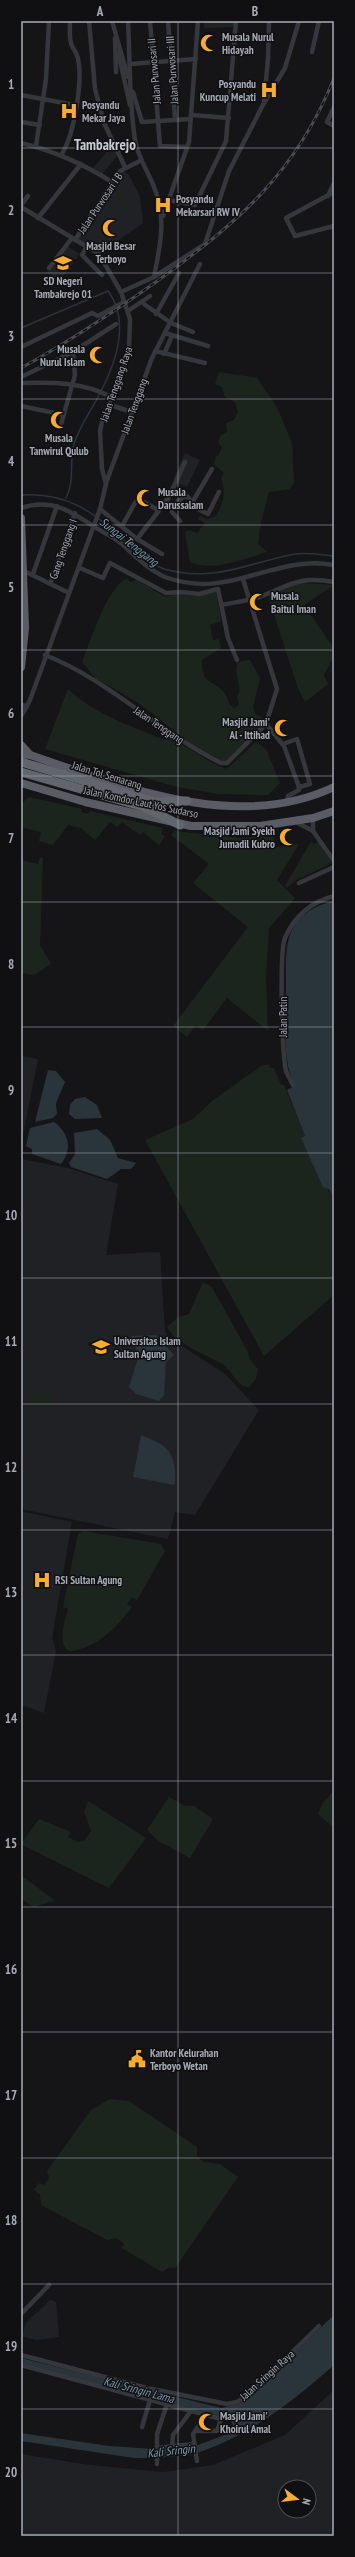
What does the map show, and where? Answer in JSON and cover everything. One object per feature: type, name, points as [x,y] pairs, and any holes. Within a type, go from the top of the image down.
[{"type":"highway","points":[[21,518],[25,628],[21,667]]},
{"type":"highway","points":[[21,745],[30,755]]},
{"type":"highway","name":"Jalan Komdor Laut Yos Sudarso","points":[[21,754],[30,755],[140,790],[187,801],[221,805],[267,806],[287,803],[334,787]]},
{"type":"highway","name":"Jalan Tol Semarang","points":[[21,762],[156,802],[187,801]]},
{"type":"highway","name":"Jalan Tol Semarang","points":[[21,772],[144,807],[180,825]]},
{"type":"highway","name":"Jalan Komdor Laut Yos Sudarso","points":[[21,783],[38,789],[180,825],[238,827],[295,821],[313,818],[334,811]]},
{"type":"highway","points":[[21,791],[29,788],[38,789]]},
{"type":"street","points":[[36,146],[46,79],[49,21]]},
{"type":"street","points":[[62,154],[72,136],[79,78],[78,55],[71,43],[70,21]]},
{"type":"street","name":"Jalan Purwosari I B","points":[[89,21],[95,89],[104,123],[125,167]]},
{"type":"street","points":[[111,21],[114,29],[116,72]]},
{"type":"street","points":[[111,21],[142,122],[175,118],[229,118]]},
{"type":"street","points":[[111,21],[140,161],[154,186],[162,218],[162,239],[154,277]]},
{"type":"street","points":[[128,21],[133,122]]},
{"type":"street","name":"Jalan Purwosari II","points":[[150,21],[160,146],[186,147]]},
{"type":"street","name":"Jalan Purwosari III","points":[[168,21],[175,118]]},
{"type":"street","points":[[162,218],[186,147],[190,118],[198,21]]},
{"type":"street","points":[[168,200],[195,205],[222,152],[226,141],[229,118],[236,21]]},
{"type":"street","points":[[263,104],[268,65],[269,21]]},
{"type":"street","points":[[121,292],[154,277],[205,244],[229,171],[263,104],[285,68],[300,21]]},
{"type":"street","points":[[312,52],[319,21]]},
{"type":"street","points":[[130,64],[195,59]]},
{"type":"street","points":[[21,95],[75,104]]},
{"type":"street","points":[[334,107],[327,122],[334,126]]},
{"type":"street","points":[[21,122],[40,124]]},
{"type":"street","points":[[21,143],[62,154],[112,182]]},
{"type":"street","name":"Jalan Purwosari I B","points":[[50,268],[73,239],[112,182],[125,167],[140,161]]},
{"type":"street","points":[[38,218],[81,164]]},
{"type":"street","points":[[328,196],[334,183]]},
{"type":"street","points":[[334,192],[286,219],[295,236],[334,226]]},
{"type":"street","points":[[21,206],[28,196]]},
{"type":"street","name":"Jalan Tenggang Raya","points":[[21,206],[38,218],[99,254],[121,292],[128,311],[132,334],[129,348],[121,374],[108,404],[100,431],[102,469],[106,484],[95,526]]},
{"type":"street","points":[[87,246],[82,255],[102,275]]},
{"type":"street","name":"Jalan Tenggang","points":[[106,484],[131,412],[156,351],[200,264]]},
{"type":"street","points":[[156,314],[179,273]]},
{"type":"street","points":[[128,311],[150,296]]},
{"type":"street","points":[[21,347],[80,318],[92,313],[98,316],[124,303]]},
{"type":"street","points":[[144,304],[156,314],[171,323],[192,332]]},
{"type":"street","points":[[21,377],[73,352],[116,324]]},
{"type":"street","points":[[164,354],[179,326]]},
{"type":"street","points":[[165,333],[208,346]]},
{"type":"street","points":[[156,351],[205,363]]},
{"type":"street","points":[[60,428],[74,385],[75,368],[73,352]]},
{"type":"street","points":[[21,383],[74,385],[99,391],[111,397]]},
{"type":"street","points":[[108,404],[131,412]]},
{"type":"street","points":[[21,406],[64,414]]},
{"type":"street","points":[[137,539],[165,501],[185,462]]},
{"type":"street","points":[[193,501],[212,469]]},
{"type":"street","points":[[172,507],[184,496],[193,501],[198,509],[208,514],[218,492]]},
{"type":"street","points":[[122,526],[136,501],[144,502],[158,510]]},
{"type":"street","points":[[165,501],[172,507],[172,512],[180,521]]},
{"type":"street","points":[[21,508],[40,504],[57,506],[75,513],[119,542],[149,567],[165,576],[197,585],[219,584],[243,579],[292,564],[334,565]]},
{"type":"street","points":[[33,574],[57,506]]},
{"type":"street","points":[[100,510],[137,539],[162,554]]},
{"type":"street","name":"Gang Tenggang I","points":[[50,584],[75,513]]},
{"type":"street","points":[[21,716],[27,706],[44,655],[80,568],[95,526]]},
{"type":"street","points":[[80,568],[102,578],[110,563],[166,594],[181,592],[199,594],[218,589],[228,638],[237,660]]},
{"type":"street","points":[[23,571],[33,574],[69,593]]},
{"type":"street","points":[[243,579],[277,689],[266,724],[283,744],[299,787]]},
{"type":"street","points":[[222,605],[249,600],[299,581],[317,580],[334,582]]},
{"type":"street","name":"Jalan Tenggang","points":[[44,655],[78,670],[173,736],[221,763],[228,763],[266,724]]},
{"type":"street","points":[[21,705],[27,706]]},
{"type":"street","points":[[283,744],[297,739],[310,784],[299,787],[298,790],[288,796],[287,803]]},
{"type":"street","points":[[313,818],[313,831]]},
{"type":"street","points":[[295,821],[313,831],[334,861]]},
{"type":"street","points":[[299,883],[334,867]]},
{"type":"street","name":"Jalan Patin","points":[[293,1085],[287,1073],[283,1046],[282,948],[286,934],[305,909],[317,901],[334,896]]},
{"type":"street","points":[[21,2314],[49,2285]]},
{"type":"street","name":"Jalan Sringin Raya","points":[[21,2355],[147,2388],[227,2404],[237,2402],[249,2394],[319,2326]]},
{"type":"street","points":[[21,2365],[221,2419],[218,2430],[195,2431]]},
{"type":"street","points":[[142,2427],[150,2400]]},
{"type":"street","points":[[157,2462],[156,2448],[158,2429],[167,2404]]},
{"type":"street","points":[[172,2447],[173,2435],[191,2411]]},
{"type":"street","points":[[196,2460],[193,2444],[195,2431],[206,2415]]},
{"type":"street","points":[[156,2448],[193,2444]]},
{"type":"shaded area","points":[[204,21],[234,21],[234,27],[204,28]]},
{"type":"shaded area","points":[[111,147],[118,155],[102,174],[93,168]]},
{"type":"shaded area","points":[[121,170],[129,175],[140,197],[143,223],[99,254],[76,239]]},
{"type":"shaded area","points":[[119,192],[123,192],[125,193],[125,201],[119,202],[116,199],[116,195]]},
{"type":"shaded area","name":"SD Negeri Tambakrejo 01","points":[[67,246],[80,254],[59,282],[47,272]]},
{"type":"shaded area","points":[[219,372],[257,378],[277,407],[292,443],[294,482],[290,489],[269,492],[261,522],[258,544],[267,552],[239,561],[209,566],[190,562],[185,532],[189,530],[197,533],[205,523],[198,519],[200,516],[208,519],[215,517],[223,499],[224,494],[221,478],[224,473],[214,464],[216,456],[218,456],[222,448],[218,442],[220,436],[227,432],[226,423],[234,420],[238,412],[235,402],[225,397],[222,387],[215,384]]},
{"type":"shaded area","points":[[185,453],[200,460],[187,487],[174,481],[174,477]]},
{"type":"shaded area","points":[[127,578],[130,582],[137,580],[165,597],[176,594],[196,596],[216,592],[221,621],[210,625],[213,640],[219,639],[221,648],[202,660],[203,673],[208,680],[224,692],[230,705],[234,708],[239,705],[237,696],[239,686],[236,668],[242,661],[250,660],[260,678],[253,707],[255,714],[265,719],[264,728],[225,763],[195,747],[137,702],[95,678],[82,662],[106,604],[119,584]]},
{"type":"shaded area","points":[[299,583],[334,585],[304,605],[331,644],[334,656],[324,675],[328,684],[305,702],[298,688],[268,596],[279,589]]},
{"type":"shaded area","points":[[68,689],[78,698],[101,713],[164,740],[170,737],[214,764],[227,769],[256,742],[266,749],[280,783],[268,795],[219,794],[177,787],[45,749]]},
{"type":"shaded area","points":[[29,797],[82,809],[81,812],[88,814],[90,811],[163,828],[161,834],[165,836],[159,845],[143,832],[140,835],[122,822],[117,827],[110,822],[95,840],[81,828],[68,825],[53,845],[39,841],[41,832],[21,827],[21,804]]},
{"type":"shaded area","points":[[174,831],[241,838],[273,835],[276,847],[299,844],[277,880],[295,898],[269,928],[266,976],[268,1031],[227,998],[203,1030],[196,1025],[187,1037],[173,1026],[248,927],[193,883],[209,864],[171,835]]},
{"type":"shaded area","points":[[312,840],[314,844],[319,842],[332,863],[296,880],[287,888],[285,886]]},
{"type":"shaded area","points":[[40,857],[43,858],[40,945],[51,964],[34,975],[21,973],[21,860],[38,864]]},
{"type":"shaded area","points":[[21,1056],[38,1059],[21,1145]]},
{"type":"shaded area","points":[[269,1064],[270,1068],[274,1068],[281,1085],[284,1085],[305,1136],[301,1138],[334,1201],[334,1295],[264,1356],[145,1140],[193,1119],[212,1101],[261,1066]]},
{"type":"shaded area","name":"Universitas Islam Sultan Agung","points":[[21,1159],[68,1168],[118,1184],[106,1255],[160,1252],[165,1331],[169,1338],[224,1373],[259,1410],[195,1515],[175,1512],[168,1539],[21,1509]]},
{"type":"shaded area","points":[[203,1282],[212,1287],[248,1352],[249,1358],[258,1369],[256,1379],[249,1387],[245,1387],[238,1382],[224,1365],[192,1349],[177,1339],[167,1327],[177,1318],[189,1314]]},
{"type":"shaded area","points":[[32,1391],[52,1396],[50,1407],[29,1403]]},
{"type":"shaded area","name":"RSI Sultan Agung","points":[[21,1511],[72,1522],[52,1638],[56,1651],[44,1713],[21,1705]]},
{"type":"shaded area","points":[[84,1531],[161,1544],[165,1551],[137,1600],[131,1597],[127,1604],[132,1607],[120,1622],[105,1636],[89,1646],[70,1651],[66,1648],[62,1638],[68,1609],[63,1607],[77,1538],[79,1533]]},
{"type":"shaded area","points":[[334,1791],[334,1828],[318,1814],[323,1802]]},
{"type":"shaded area","points":[[169,1797],[185,1806],[194,1806],[213,1819],[190,1858],[157,1840],[147,1830]]},
{"type":"shaded area","points":[[88,1801],[146,1838],[109,1888],[21,1844],[39,1819],[71,1832],[68,1837],[78,1842],[84,1841],[91,1831],[84,1812]]},
{"type":"shaded area","points":[[21,1875],[54,1900],[34,1907],[21,1899]]},
{"type":"shaded area","points":[[110,2099],[129,2101],[197,2147],[197,2157],[204,2162],[220,2164],[238,2177],[175,2268],[170,2267],[162,2272],[122,2248],[124,2244],[117,2238],[107,2240],[41,2205],[40,2195],[34,2190],[39,2183],[44,2185],[49,2178],[47,2171],[91,2110]]},
{"type":"shaded area","points":[[50,2300],[56,2302],[59,2337],[36,2340],[22,2336],[26,2323]]},
{"type":"shaded area","points":[[334,2390],[334,2536],[21,2536],[21,2454],[90,2465],[163,2472],[213,2465],[285,2435]]},
{"type":"water","points":[[334,901],[334,1201],[329,1189],[323,1187],[301,1138],[305,1136],[287,1090],[294,1086],[287,1062],[286,1051],[286,963],[290,936],[295,925],[304,915],[316,907]]},
{"type":"water","points":[[48,1070],[56,1071],[65,1082],[56,1103],[57,1114],[53,1118],[35,1122]]},
{"type":"water","points":[[85,1097],[97,1105],[102,1118],[75,1119],[69,1114],[70,1105],[75,1099]]},
{"type":"water","points":[[54,1122],[63,1131],[68,1142],[67,1153],[61,1164],[32,1154],[32,1149],[26,1146],[30,1128]]},
{"type":"water","points":[[97,1129],[110,1140],[118,1158],[136,1163],[131,1169],[121,1169],[107,1179],[71,1167],[69,1163],[75,1154],[74,1133]]},
{"type":"water","points":[[156,1335],[174,1355],[166,1362],[164,1395],[159,1401],[136,1394],[129,1387],[139,1355],[131,1336]]},
{"type":"water","points":[[141,1435],[155,1441],[165,1447],[168,1451],[174,1462],[174,1485],[133,1477]]},
{"type":"water","name":"Kali Sringin Lama","points":[[334,2315],[334,2365],[286,2405],[254,2427],[197,2453],[195,2446],[230,2433],[233,2425],[230,2420],[21,2363],[21,2358],[222,2408],[242,2402]]},
{"type":"water","points":[[21,2433],[109,2446],[155,2449],[155,2458],[134,2458],[21,2441]]},
{"type":"water","name":"Kali Sringin","points":[[192,2446],[194,2454],[158,2458],[158,2449]]},
{"type":"waterway","points":[[21,328],[108,291],[115,303],[119,316],[118,343],[115,357],[105,383],[76,438],[72,458],[69,492],[66,498]]},
{"type":"waterway","name":"Sungai Tenggang","points":[[21,495],[52,497],[65,500],[78,506],[90,512],[102,521],[148,561],[164,569],[182,573],[215,573],[300,553],[334,556]]},
{"type":"railway","points":[[21,368],[73,338],[140,294],[213,239],[238,217],[261,194],[302,142],[319,112],[334,78]]},
{"type":"place","name":"Musala Nurul Hidayah","points":[[209,43]]},
{"type":"place","name":"Posyandu Kuncup Melati","points":[[269,90]]},
{"type":"place","name":"Posyandu Mekar Jaya","points":[[69,111]]},
{"type":"place","name":"Posyandu Mekarsari RW IV","points":[[163,205]]},
{"type":"place","name":"Masjid Besar Terboyo","points":[[111,228]]},
{"type":"place","name":"SD Negeri Tambakrejo 01","points":[[63,263]]},
{"type":"place","name":"Musala Nurul Islam","points":[[98,355]]},
{"type":"place","name":"Musala Tanwirul Qulub","points":[[59,420]]},
{"type":"place","name":"Musala Darussalam","points":[[145,498]]},
{"type":"place","name":"Musala Baitul Iman","points":[[258,602]]},
{"type":"place","name":"Masjid Jami' Al - Ittihad","points":[[283,728]]},
{"type":"place","name":"Masjid Jami Syekh Jumadil Kubro","points":[[288,837]]},
{"type":"place","name":"Universitas Islam Sultan Agung","points":[[101,1347]]},
{"type":"place","name":"RSI Sultan Agung","points":[[42,1580]]},
{"type":"place","name":"Kantor Kelurahan Terboyo Wetan","points":[[137,2059]]},
{"type":"place","name":"Masjid Jami' Khoirul Amal","points":[[207,2422]]},
{"type":"district","name":"Tambakrejo","points":[[105,145]]}]
